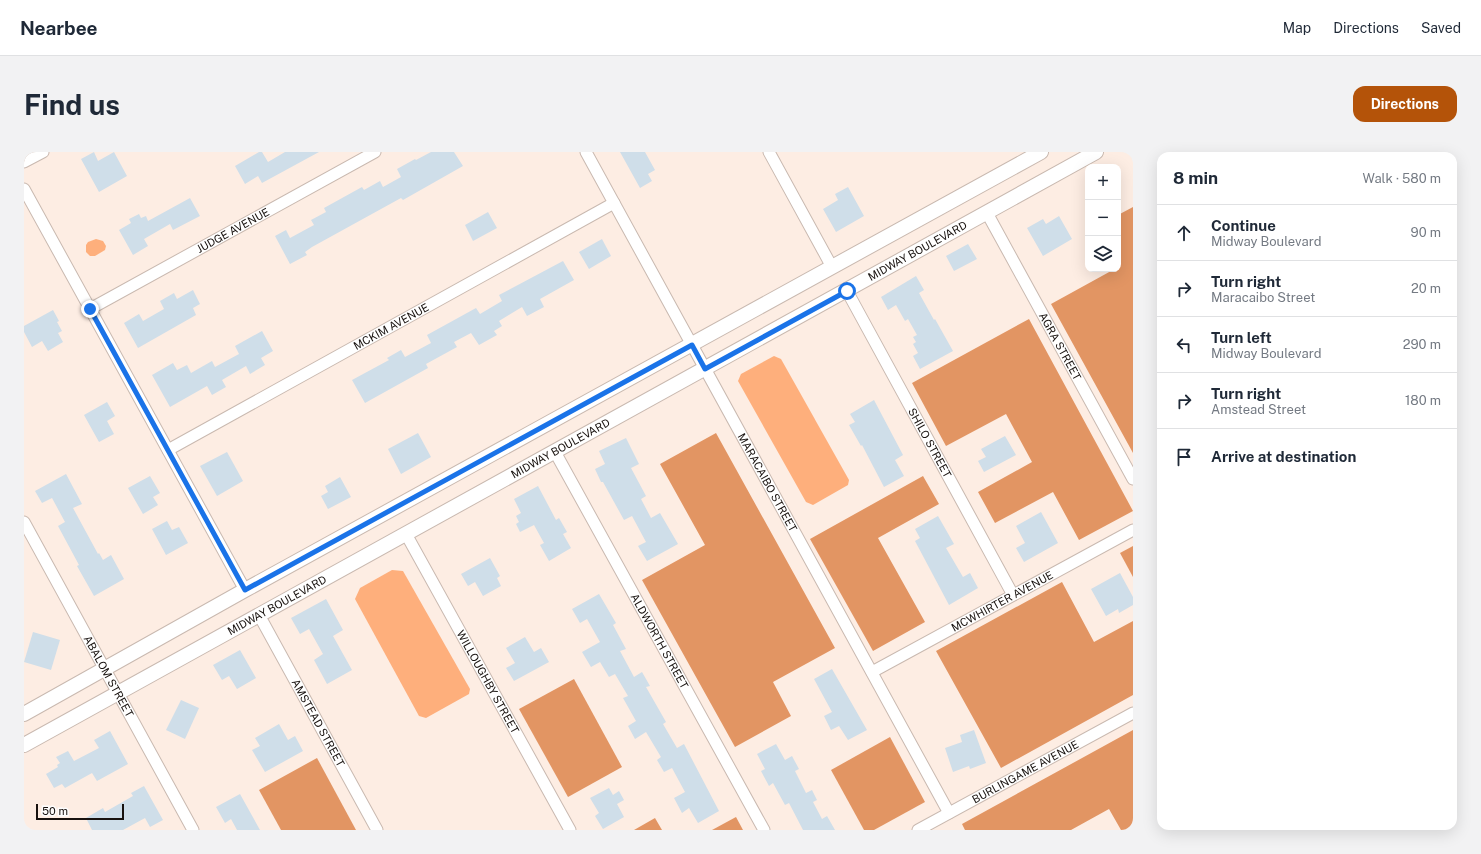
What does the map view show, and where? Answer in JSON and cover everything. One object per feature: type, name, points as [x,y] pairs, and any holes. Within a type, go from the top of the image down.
[{"type":"street","points":[[24,162],[43,152]]},
{"type":"street","name":"JUDGE AVENUE","points":[[90,309],[375,152]]},
{"type":"street","name":"MARACAIBO STREET","points":[[586,152],[949,813]]},
{"type":"street","points":[[769,152],[832,267]]},
{"type":"street","points":[[24,714],[245,590],[1041,152]]},
{"type":"street","name":"MIDWAY BOULEVARD","points":[[24,745],[1096,152]]},
{"type":"street","points":[[24,188],[245,590]]},
{"type":"street","name":"MCKIM AVENUE","points":[[168,450],[614,203]]},
{"type":"street","name":"AGRA STREET","points":[[988,213],[1133,479]]},
{"type":"street","name":"SHILO STREET","points":[[847,291],[1013,595]]},
{"type":"street","name":"ALDWORTH STREET","points":[[555,452],[764,830]]},
{"type":"street","name":"ABALOM STREET","points":[[25,527],[193,830]]},
{"type":"street","name":"MCWHIRTER AVENUE","points":[[872,672],[1133,530]]},
{"type":"street","name":"WILLOUGHBY STREET","points":[[406,534],[570,830]]},
{"type":"street","name":"AMSTEAD STREET","points":[[259,615],[377,830]]},
{"type":"street","name":"BURLINGAME AVENUE","points":[[918,830],[1133,713]]},
{"type":"shaded area","points":[[1133,207],[1133,453],[1051,304],[1109,272],[1121,272],[1121,213]]},
{"type":"shaded area","points":[[96,239],[103,241],[106,246],[105,250],[95,256],[90,256],[86,252],[86,245],[88,242]]},
{"type":"shaded area","points":[[1029,319],[1133,511],[1079,540],[1053,492],[995,523],[978,492],[1032,462],[1006,414],[946,446],[912,383]]},
{"type":"shaded area","points":[[774,356],[781,359],[849,480],[848,485],[813,505],[806,502],[738,381],[741,374]]},
{"type":"shaded area","points":[[716,433],[835,648],[773,682],[791,716],[735,747],[642,580],[705,545],[660,464]]},
{"type":"shaded area","points":[[923,476],[939,504],[878,538],[925,622],[873,651],[810,539]]},
{"type":"shaded area","points":[[1133,546],[1133,577],[1120,553]]},
{"type":"shaded area","points":[[392,570],[403,571],[470,689],[469,694],[426,718],[419,716],[355,599],[360,588]]},
{"type":"shaded area","points":[[1062,582],[1094,642],[1133,621],[1133,695],[1001,768],[936,651]]},
{"type":"shaded area","points":[[574,679],[622,767],[568,797],[519,709]]},
{"type":"shaded area","points":[[1133,730],[1133,830],[1121,830],[1109,809],[1071,830],[965,830],[962,824]]},
{"type":"shaded area","points":[[890,737],[925,802],[874,830],[864,830],[831,770]]},
{"type":"shaded area","points":[[317,758],[356,830],[281,830],[259,790]]},
{"type":"shaded area","points":[[736,817],[743,830],[712,830]]},
{"type":"shaded area","points":[[655,818],[662,830],[634,830]]},
{"type":"building","points":[[94,152],[98,161],[114,152],[127,176],[99,192],[81,159]]},
{"type":"building","points":[[259,152],[262,152],[268,162],[285,152],[319,152],[262,183],[258,176],[245,184],[235,166]]},
{"type":"building","points":[[431,152],[454,152],[463,166],[403,200],[401,198],[312,247],[305,252],[307,255],[290,264],[275,236],[286,230],[290,238],[314,225],[311,220],[326,212],[324,208],[362,187],[364,190],[380,181],[383,187],[401,177],[397,169]]},
{"type":"building","points":[[620,152],[645,152],[655,170],[648,174],[652,181],[640,188]]},
{"type":"building","points":[[848,187],[864,216],[836,232],[823,209],[838,200],[835,194]]},
{"type":"building","points":[[190,198],[200,216],[173,230],[170,224],[144,239],[148,246],[133,255],[119,230],[131,223],[129,219],[139,214],[141,218],[146,216],[148,221]]},
{"type":"building","points":[[488,212],[497,228],[473,241],[465,225]]},
{"type":"building","points":[[1059,216],[1072,239],[1043,256],[1027,228],[1043,219],[1046,224]]},
{"type":"building","points":[[602,239],[611,256],[589,269],[579,252]]},
{"type":"building","points":[[968,244],[977,259],[954,271],[946,256]]},
{"type":"building","points":[[563,261],[574,280],[540,299],[544,307],[527,316],[522,307],[499,321],[502,326],[494,331],[497,335],[479,345],[471,333],[454,342],[457,347],[426,364],[428,368],[365,403],[352,380],[389,360],[387,358],[401,350],[405,357],[431,343],[427,335],[476,308],[480,314],[502,301],[499,295]]},
{"type":"building","points":[[916,276],[924,290],[919,293],[953,351],[920,369],[913,356],[918,353],[913,344],[916,342],[913,337],[917,335],[908,319],[905,321],[896,305],[888,310],[881,297]]},
{"type":"building","points":[[193,290],[200,304],[193,308],[196,315],[138,348],[124,323],[139,314],[143,321],[164,309],[160,301],[174,293],[177,299]]},
{"type":"building","points":[[53,310],[59,321],[57,322],[62,331],[58,333],[63,342],[48,351],[42,341],[32,347],[24,332],[24,326]]},
{"type":"building","points":[[262,331],[273,351],[261,358],[265,365],[250,374],[246,366],[222,380],[226,387],[212,395],[207,386],[170,407],[152,375],[173,363],[177,370],[187,365],[191,373],[212,361],[215,367],[239,354],[235,346]]},
{"type":"building","points":[[874,400],[903,455],[895,460],[904,476],[884,487],[862,445],[861,446],[849,425],[855,422],[850,414]]},
{"type":"building","points":[[107,402],[115,416],[107,421],[114,434],[99,442],[84,415]]},
{"type":"building","points":[[418,433],[431,457],[401,474],[388,449]]},
{"type":"building","points":[[1005,436],[1016,455],[984,472],[978,461],[986,457],[981,449]]},
{"type":"building","points":[[626,438],[639,464],[631,468],[646,496],[641,499],[651,518],[660,513],[678,544],[647,561],[638,546],[646,542],[632,516],[624,520],[603,482],[601,482],[595,469],[605,464],[599,451]]},
{"type":"building","points":[[227,452],[243,481],[217,496],[200,466]]},
{"type":"building","points":[[66,474],[82,504],[73,508],[98,554],[99,553],[103,560],[111,555],[124,579],[94,596],[77,566],[79,565],[58,526],[65,522],[52,498],[42,503],[35,491]]},
{"type":"building","points":[[150,476],[160,493],[153,497],[158,505],[143,514],[128,488]]},
{"type":"building","points":[[340,477],[351,497],[328,509],[321,496],[328,492],[325,486]]},
{"type":"building","points":[[538,486],[556,520],[559,518],[567,532],[563,534],[571,548],[549,561],[540,545],[544,543],[534,525],[520,532],[516,524],[519,522],[516,516],[521,513],[514,499]]},
{"type":"building","points":[[1041,512],[1058,543],[1024,562],[1016,548],[1025,543],[1016,526]]},
{"type":"building","points":[[938,516],[954,544],[946,548],[963,577],[970,573],[978,588],[949,605],[915,541],[920,538],[915,529]]},
{"type":"building","points":[[167,521],[172,530],[179,527],[188,543],[166,555],[152,529]]},
{"type":"building","points":[[490,558],[500,576],[497,578],[501,586],[483,596],[475,582],[468,586],[461,574]]},
{"type":"building","points":[[1120,573],[1133,597],[1133,605],[1119,613],[1118,609],[1106,616],[1091,589]]},
{"type":"building","points":[[599,594],[616,623],[613,625],[626,649],[620,651],[634,677],[642,672],[650,686],[646,687],[666,722],[663,724],[677,748],[684,744],[719,811],[698,823],[689,808],[682,813],[674,798],[685,792],[672,768],[664,772],[657,760],[661,757],[646,732],[635,739],[628,726],[636,721],[623,698],[628,696],[615,674],[609,677],[600,662],[591,667],[582,652],[600,642],[587,619],[580,623],[572,609]]},
{"type":"building","points":[[326,599],[343,630],[333,636],[352,670],[327,684],[314,660],[323,654],[309,629],[300,634],[291,618]]},
{"type":"building","points":[[33,632],[60,640],[51,670],[24,662]]},
{"type":"building","points":[[525,637],[534,652],[541,648],[549,662],[514,681],[506,668],[515,663],[506,648]]},
{"type":"building","points":[[240,650],[256,678],[237,689],[229,676],[222,680],[213,665]]},
{"type":"building","points":[[832,669],[867,730],[848,740],[839,726],[831,730],[824,716],[832,712],[814,679]]},
{"type":"building","points":[[181,700],[199,708],[185,739],[166,730]]},
{"type":"building","points":[[279,724],[288,740],[295,736],[303,751],[265,772],[252,750],[260,746],[255,738]]},
{"type":"building","points":[[974,730],[986,763],[970,769],[969,766],[953,772],[945,748],[962,742],[960,735]]},
{"type":"building","points":[[110,731],[128,764],[97,781],[92,773],[65,788],[62,784],[54,788],[46,774],[58,767],[57,765],[60,763],[56,757],[68,751],[74,761],[99,748],[94,740]]},
{"type":"building","points":[[776,744],[785,760],[792,756],[799,769],[795,771],[806,793],[812,790],[817,800],[813,802],[822,819],[827,816],[835,830],[803,830],[789,803],[785,805],[773,783],[769,786],[761,771],[765,769],[757,754]]},
{"type":"building","points":[[144,786],[163,820],[150,827],[145,818],[123,830],[92,830],[86,818],[103,808],[105,812],[133,796],[131,793]]},
{"type":"building","points":[[609,788],[613,795],[619,791],[624,800],[617,804],[624,817],[603,829],[595,816],[599,813],[590,798]]},
{"type":"building","points":[[240,794],[260,830],[237,830],[231,819],[225,823],[216,807]]},
{"type":"route","points":[[90,309],[245,590],[692,345],[705,369],[847,291]]}]
